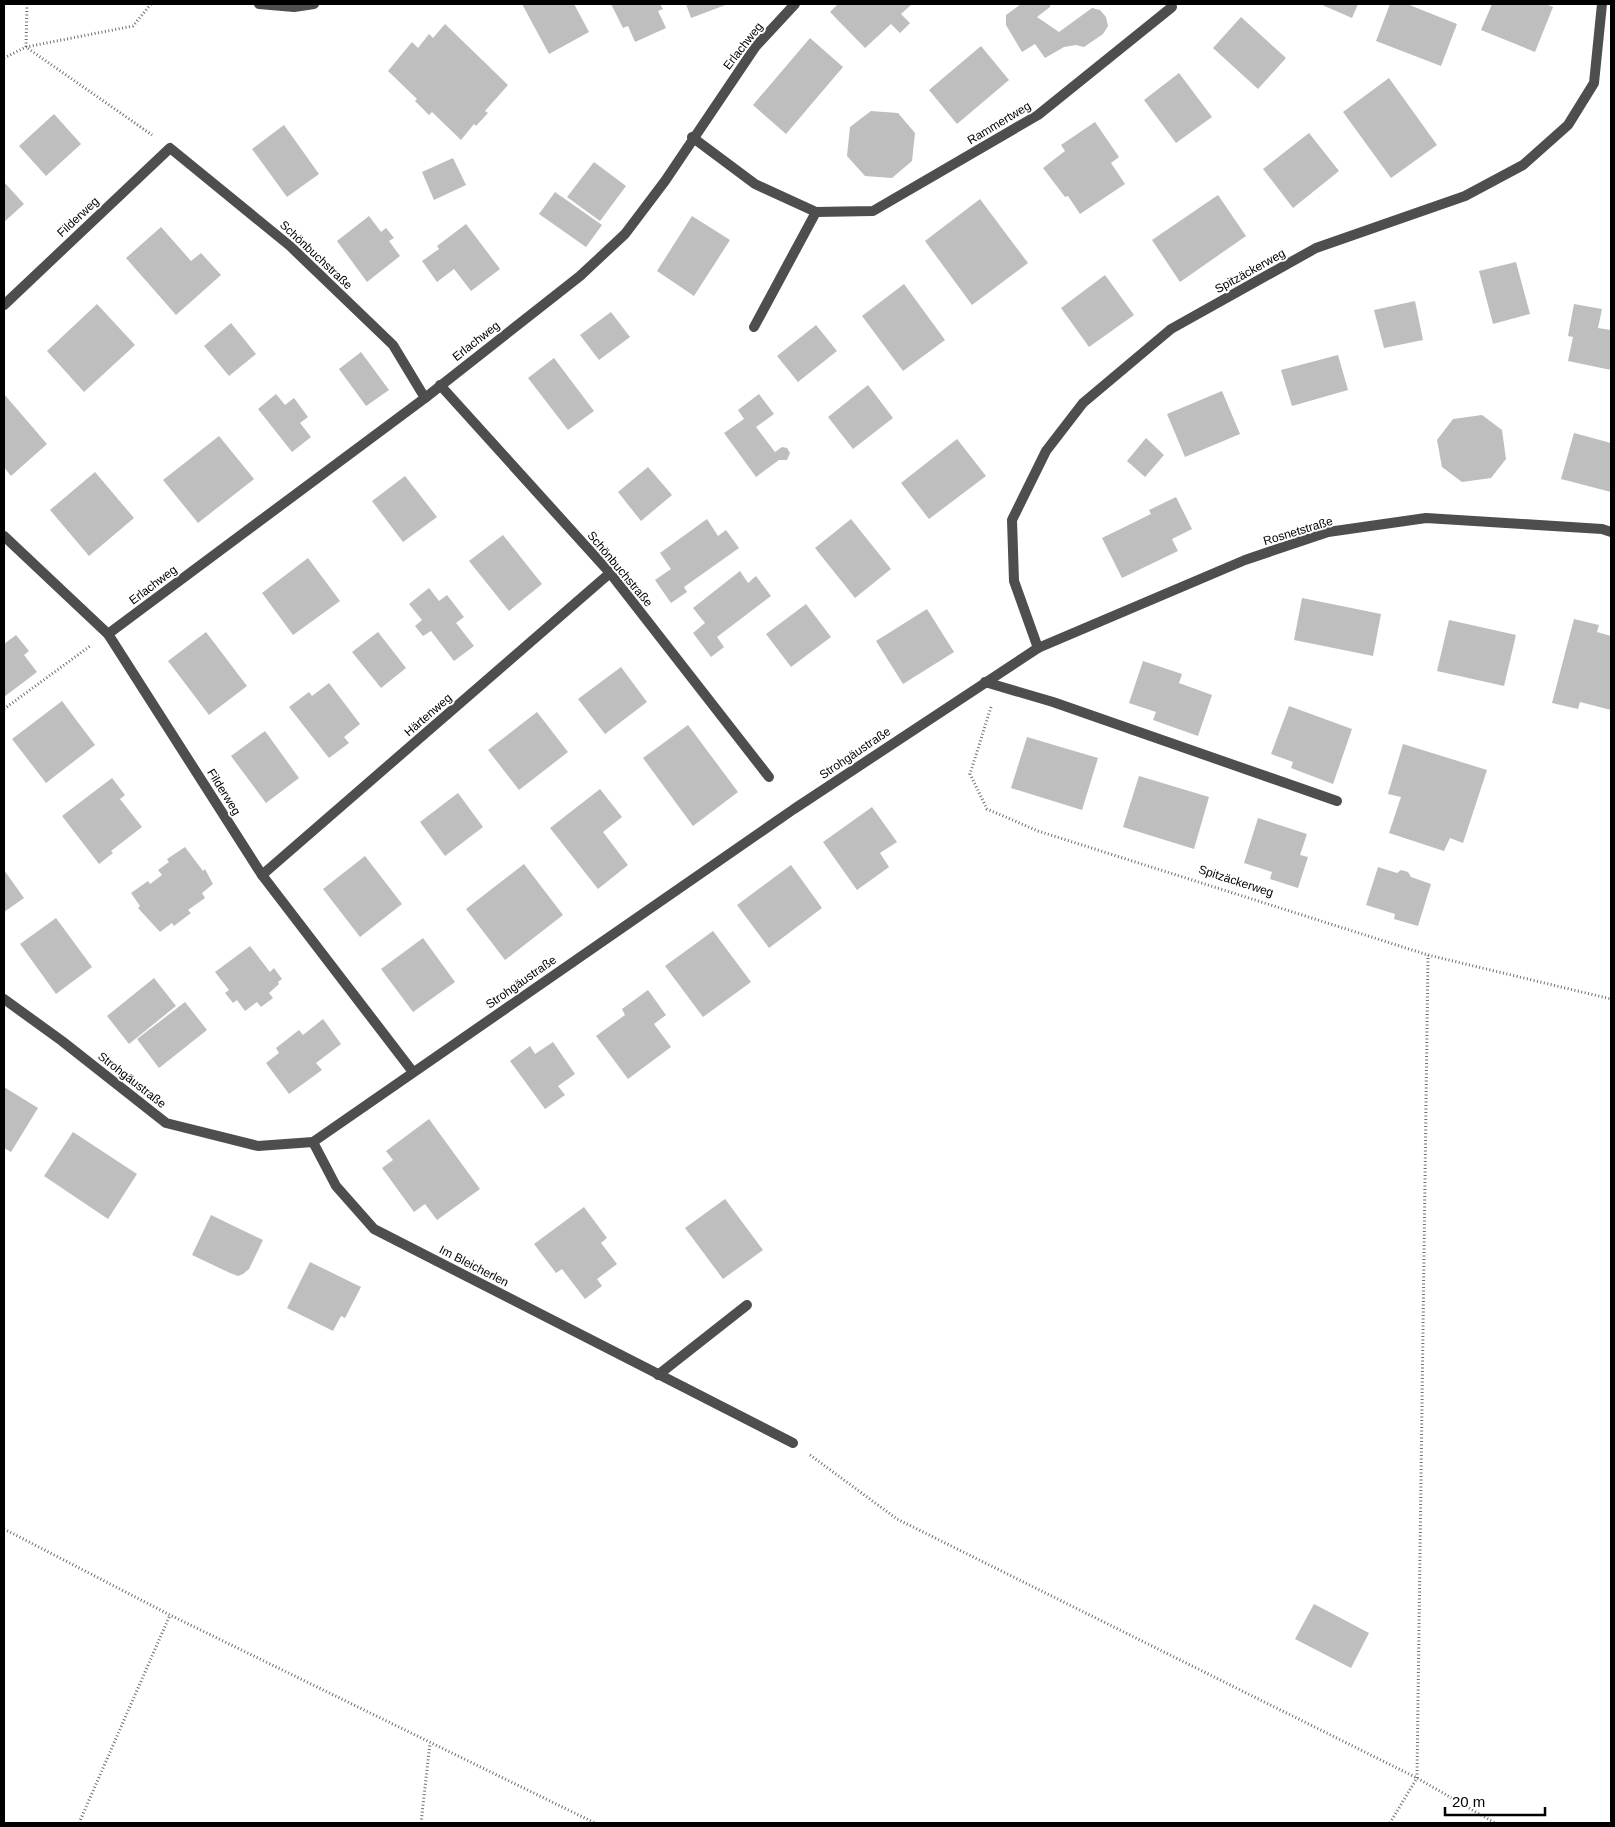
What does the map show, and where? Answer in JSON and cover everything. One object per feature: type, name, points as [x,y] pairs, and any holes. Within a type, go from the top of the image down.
[{"type":"street","points":[[259,4],[294,7],[314,4]]},
{"type":"street","name":"Erlachweg","points":[[108,634],[425,398],[580,276],[625,234],[665,181],[692,138],[756,46],[795,4]]},
{"type":"street","name":"Spitzäckerweg","points":[[1038,648],[1014,581],[1012,520],[1046,451],[1083,404],[1171,329],[1316,248],[1465,196],[1523,165],[1568,125],[1594,82],[1602,4]]},
{"type":"street","name":"Rammertweg","points":[[692,138],[755,184],[816,212],[873,211],[1038,115],[1172,7]]},
{"type":"street","name":"Filderweg","points":[[4,305],[170,148]]},
{"type":"street","name":"Schönbuchstraße","points":[[170,148],[290,246],[393,345],[425,398]]},
{"type":"street","points":[[754,327],[816,212]]},
{"type":"street","name":"Schönbuchstraße","points":[[440,385],[610,573],[769,777]]},
{"type":"street","name":"Rosnetstraße","points":[[1038,648],[1245,560],[1328,532],[1426,518],[1602,529],[1611,532]]},
{"type":"street","name":"Filderweg","points":[[4,536],[108,634],[262,875],[413,1072]]},
{"type":"street","name":"Härtenweg","points":[[262,875],[610,573]]},
{"type":"street","name":"Strohgäustraße","points":[[4,999],[62,1041],[166,1123],[258,1146],[313,1142],[794,809],[1038,648]]},
{"type":"street","points":[[985,682],[1053,702],[1337,801]]},
{"type":"street","name":"Im Bleicherlen","points":[[313,1142],[336,1186],[374,1229],[793,1443]]},
{"type":"street","points":[[658,1375],[746,1305]]},
{"type":"path","points":[[26,47],[27,4]]},
{"type":"path","points":[[4,58],[26,47],[133,26],[151,4]]},
{"type":"path","points":[[26,47],[170,148]]},
{"type":"path","points":[[4,709],[108,634]]},
{"type":"path","name":"Spitzäckerweg","points":[[985,682],[991,706],[970,774],[987,809],[1038,831],[1428,955],[1611,999]]},
{"type":"path","points":[[1390,1823],[1417,1778],[1428,955]]},
{"type":"path","points":[[793,1443],[896,1519],[1417,1778],[1495,1823]]},
{"type":"path","points":[[4,1529],[170,1615],[595,1823]]},
{"type":"path","points":[[79,1823],[170,1615]]},
{"type":"path","points":[[421,1823],[430,1743]]},
{"type":"building","points":[[522,4],[574,4],[589,32],[549,54]]},
{"type":"building","points":[[611,4],[660,4],[663,9],[658,11],[666,28],[635,42],[628,26],[623,28]]},
{"type":"building","points":[[686,4],[728,4],[691,18]]},
{"type":"building","points":[[838,4],[912,4],[901,14],[910,23],[900,33],[891,24],[865,48],[830,12]]},
{"type":"building","points":[[1021,4],[1050,4],[1050,7],[1037,17],[1059,32],[1092,8],[1100,10],[1106,17],[1108,26],[1103,34],[1084,47],[1076,45],[1064,47],[1045,58],[1035,44],[1022,52],[1006,25],[1006,15]]},
{"type":"building","points":[[1320,4],[1358,4],[1352,18]]},
{"type":"building","points":[[1390,4],[1407,4],[1457,24],[1441,66],[1376,41]]},
{"type":"building","points":[[1492,4],[1545,4],[1553,7],[1535,52],[1481,30]]},
{"type":"building","points":[[1241,17],[1286,58],[1258,89],[1213,48]]},
{"type":"building","points":[[445,24],[508,85],[485,111],[488,113],[476,126],[474,124],[461,140],[432,112],[429,115],[415,101],[417,99],[388,71],[412,42],[418,48],[429,34],[433,38]]},
{"type":"building","points":[[810,38],[843,67],[786,134],[753,105]]},
{"type":"building","points":[[981,46],[1009,80],[957,124],[929,90]]},
{"type":"building","points":[[1179,73],[1212,117],[1176,143],[1144,100]]},
{"type":"building","points":[[1389,78],[1437,145],[1391,178],[1343,112]]},
{"type":"building","points":[[871,111],[898,113],[915,133],[912,161],[892,178],[865,176],[847,156],[850,127]]},
{"type":"building","points":[[54,114],[81,144],[46,176],[19,146]]},
{"type":"building","points":[[1095,122],[1119,157],[1111,163],[1125,184],[1080,214],[1068,196],[1065,197],[1043,168],[1065,151],[1061,145]]},
{"type":"building","points":[[284,125],[319,174],[287,197],[252,149]]},
{"type":"building","points":[[1309,133],[1339,171],[1293,208],[1263,169]]},
{"type":"building","points":[[453,158],[466,185],[434,200],[422,172]]},
{"type":"building","points":[[594,162],[626,186],[600,221],[567,197]]},
{"type":"building","points":[[4,182],[24,204],[4,222]]},
{"type":"building","points":[[555,192],[602,225],[586,247],[539,214]]},
{"type":"building","points":[[1218,195],[1246,236],[1180,282],[1152,240]]},
{"type":"building","points":[[980,199],[1028,263],[972,305],[925,241]]},
{"type":"building","points":[[369,216],[381,232],[386,228],[394,238],[389,241],[400,256],[367,282],[337,241]]},
{"type":"building","points":[[692,216],[730,240],[694,296],[657,271]]},
{"type":"building","points":[[466,224],[500,269],[471,291],[454,269],[437,282],[422,261],[439,249],[437,246]]},
{"type":"building","points":[[161,227],[191,261],[201,253],[221,275],[176,315],[126,258]]},
{"type":"building","points":[[1516,262],[1530,314],[1493,324],[1479,271]]},
{"type":"building","points":[[1105,275],[1134,315],[1089,347],[1061,308]]},
{"type":"building","points":[[904,284],[945,340],[903,371],[862,316]]},
{"type":"building","points":[[1415,301],[1423,340],[1384,348],[1374,310]]},
{"type":"building","points":[[97,304],[135,345],[84,392],[47,351]]},
{"type":"building","points":[[1574,304],[1602,309],[1598,328],[1611,330],[1611,370],[1568,361],[1573,337],[1568,336]]},
{"type":"building","points":[[611,312],[630,337],[599,360],[580,335]]},
{"type":"building","points":[[231,323],[256,354],[229,376],[204,346]]},
{"type":"building","points":[[816,325],[837,351],[798,382],[777,356]]},
{"type":"building","points":[[361,352],[389,390],[366,406],[339,369]]},
{"type":"building","points":[[1338,355],[1348,390],[1292,406],[1281,370]]},
{"type":"building","points":[[554,358],[594,411],[568,430],[528,378]]},
{"type":"building","points":[[868,385],[893,418],[853,449],[828,417]]},
{"type":"building","points":[[1222,391],[1240,434],[1185,457],[1167,414]]},
{"type":"building","points":[[4,394],[47,444],[11,476],[4,467]]},
{"type":"building","points":[[276,394],[285,405],[294,398],[308,417],[300,423],[311,437],[292,452],[258,409]]},
{"type":"building","points":[[759,394],[774,414],[756,427],[775,452],[782,447],[787,448],[790,453],[787,460],[779,460],[756,477],[724,433],[744,419],[738,410]]},
{"type":"building","points":[[1482,415],[1502,430],[1506,459],[1491,478],[1462,482],[1442,467],[1437,440],[1453,419]]},
{"type":"building","points":[[1574,433],[1611,443],[1611,492],[1561,479]]},
{"type":"building","points":[[219,436],[254,479],[198,523],[163,480]]},
{"type":"building","points":[[1146,438],[1164,455],[1145,477],[1127,461]]},
{"type":"building","points":[[957,439],[986,476],[929,519],[901,483]]},
{"type":"building","points":[[648,467],[672,495],[641,521],[618,492]]},
{"type":"building","points":[[95,472],[134,518],[89,556],[50,510]]},
{"type":"building","points":[[405,476],[437,517],[403,542],[372,501]]},
{"type":"building","points":[[1176,497],[1192,529],[1172,539],[1178,551],[1122,578],[1102,538],[1151,514],[1149,510]]},
{"type":"building","points":[[707,519],[718,536],[726,530],[739,548],[684,587],[687,592],[671,603],[655,580],[671,569],[660,553]]},
{"type":"building","points":[[851,519],[891,569],[855,598],[815,548]]},
{"type":"building","points":[[503,535],[542,584],[509,611],[469,561]]},
{"type":"building","points":[[308,558],[340,601],[293,635],[262,593]]},
{"type":"building","points":[[740,571],[748,583],[756,576],[771,596],[717,637],[724,647],[711,657],[693,633],[705,623],[693,608]]},
{"type":"building","points":[[429,588],[439,601],[447,595],[464,617],[456,623],[474,646],[454,661],[431,631],[423,636],[415,626],[422,620],[409,604]]},
{"type":"building","points":[[1302,598],[1381,614],[1373,656],[1294,640]]},
{"type":"building","points":[[806,604],[831,637],[791,667],[766,634]]},
{"type":"building","points":[[927,609],[954,652],[903,684],[876,641]]},
{"type":"building","points":[[1574,619],[1599,625],[1597,632],[1611,636],[1611,710],[1580,702],[1578,709],[1552,703]]},
{"type":"building","points":[[1449,620],[1516,635],[1504,686],[1437,671]]},
{"type":"building","points":[[206,632],[247,686],[209,715],[168,661]]},
{"type":"building","points":[[378,632],[406,668],[381,688],[352,652]]},
{"type":"building","points":[[16,635],[29,651],[24,655],[37,672],[4,697],[4,644]]},
{"type":"building","points":[[1143,661],[1182,674],[1179,683],[1212,695],[1198,736],[1153,720],[1156,712],[1129,703]]},
{"type":"building","points":[[621,667],[647,702],[605,734],[578,699]]},
{"type":"building","points":[[329,683],[360,724],[344,737],[349,743],[329,758],[289,707],[309,692],[312,696]]},
{"type":"building","points":[[62,701],[95,745],[46,783],[12,739]]},
{"type":"building","points":[[1289,706],[1352,729],[1333,784],[1291,768],[1293,762],[1271,754]]},
{"type":"building","points":[[537,712],[568,752],[519,790],[488,750]]},
{"type":"building","points":[[688,725],[738,792],[693,826],[643,758]]},
{"type":"building","points":[[265,731],[299,778],[266,803],[231,756]]},
{"type":"building","points":[[1027,737],[1098,758],[1082,810],[1011,788]]},
{"type":"building","points":[[1403,744],[1487,770],[1463,843],[1450,838],[1444,851],[1389,833],[1401,797],[1388,794]]},
{"type":"building","points":[[1139,776],[1209,797],[1194,849],[1123,827]]},
{"type":"building","points":[[112,778],[125,795],[120,799],[142,827],[111,851],[113,853],[99,864],[62,816]]},
{"type":"building","points":[[600,789],[622,817],[603,832],[628,865],[598,889],[550,828]]},
{"type":"building","points":[[458,793],[483,827],[445,856],[420,822]]},
{"type":"building","points":[[872,807],[897,842],[880,853],[889,867],[857,890],[823,842]]},
{"type":"building","points":[[1258,818],[1307,834],[1300,855],[1308,857],[1298,888],[1270,879],[1272,872],[1244,863]]},
{"type":"building","points":[[185,847],[203,871],[205,869],[213,884],[202,893],[205,898],[188,910],[191,913],[174,926],[172,923],[160,932],[138,908],[140,906],[131,893],[148,881],[150,884],[162,875],[158,870],[169,862],[167,859]]},
{"type":"building","points":[[365,856],[402,904],[360,937],[323,889]]},
{"type":"building","points":[[524,864],[563,915],[505,960],[466,909]]},
{"type":"building","points":[[791,865],[822,908],[769,948],[737,905]]},
{"type":"building","points":[[1378,867],[1397,873],[1401,870],[1408,872],[1411,877],[1431,884],[1418,926],[1394,919],[1395,914],[1366,905]]},
{"type":"building","points":[[4,870],[24,898],[4,912]]},
{"type":"building","points":[[56,918],[92,967],[56,994],[20,944]]},
{"type":"building","points":[[713,931],[751,982],[703,1017],[665,966]]},
{"type":"building","points":[[423,938],[455,982],[413,1012],[381,969]]},
{"type":"building","points":[[250,946],[270,972],[274,968],[282,979],[269,993],[273,998],[261,1007],[257,1002],[245,1011],[237,1000],[233,1003],[225,993],[229,990],[215,972]]},
{"type":"building","points":[[154,978],[176,1006],[129,1044],[107,1016]]},
{"type":"building","points":[[648,990],[666,1015],[654,1024],[671,1047],[628,1079],[596,1036],[625,1015],[622,1009]]},
{"type":"building","points":[[185,1002],[207,1030],[159,1068],[137,1039]]},
{"type":"building","points":[[323,1019],[341,1044],[316,1063],[322,1070],[289,1094],[266,1063],[279,1053],[276,1048],[299,1030],[303,1035]]},
{"type":"building","points":[[553,1042],[575,1074],[558,1086],[565,1095],[545,1109],[510,1061],[530,1046],[535,1054]]},
{"type":"building","points":[[4,1087],[38,1108],[11,1152],[4,1148]]},
{"type":"building","points":[[429,1119],[480,1189],[437,1220],[425,1204],[414,1212],[382,1168],[393,1160],[386,1151]]},
{"type":"building","points":[[73,1132],[137,1174],[108,1219],[44,1176]]},
{"type":"building","points":[[725,1199],[763,1250],[723,1279],[685,1228]]},
{"type":"building","points":[[584,1207],[607,1238],[601,1243],[617,1264],[597,1279],[602,1286],[585,1299],[562,1269],[556,1273],[534,1244]]},
{"type":"building","points":[[211,1215],[263,1240],[249,1269],[243,1274],[238,1276],[192,1255]]},
{"type":"building","points":[[310,1262],[361,1287],[345,1318],[341,1316],[333,1331],[287,1308]]},
{"type":"building","points":[[1314,1604],[1369,1633],[1351,1668],[1295,1639]]}]
